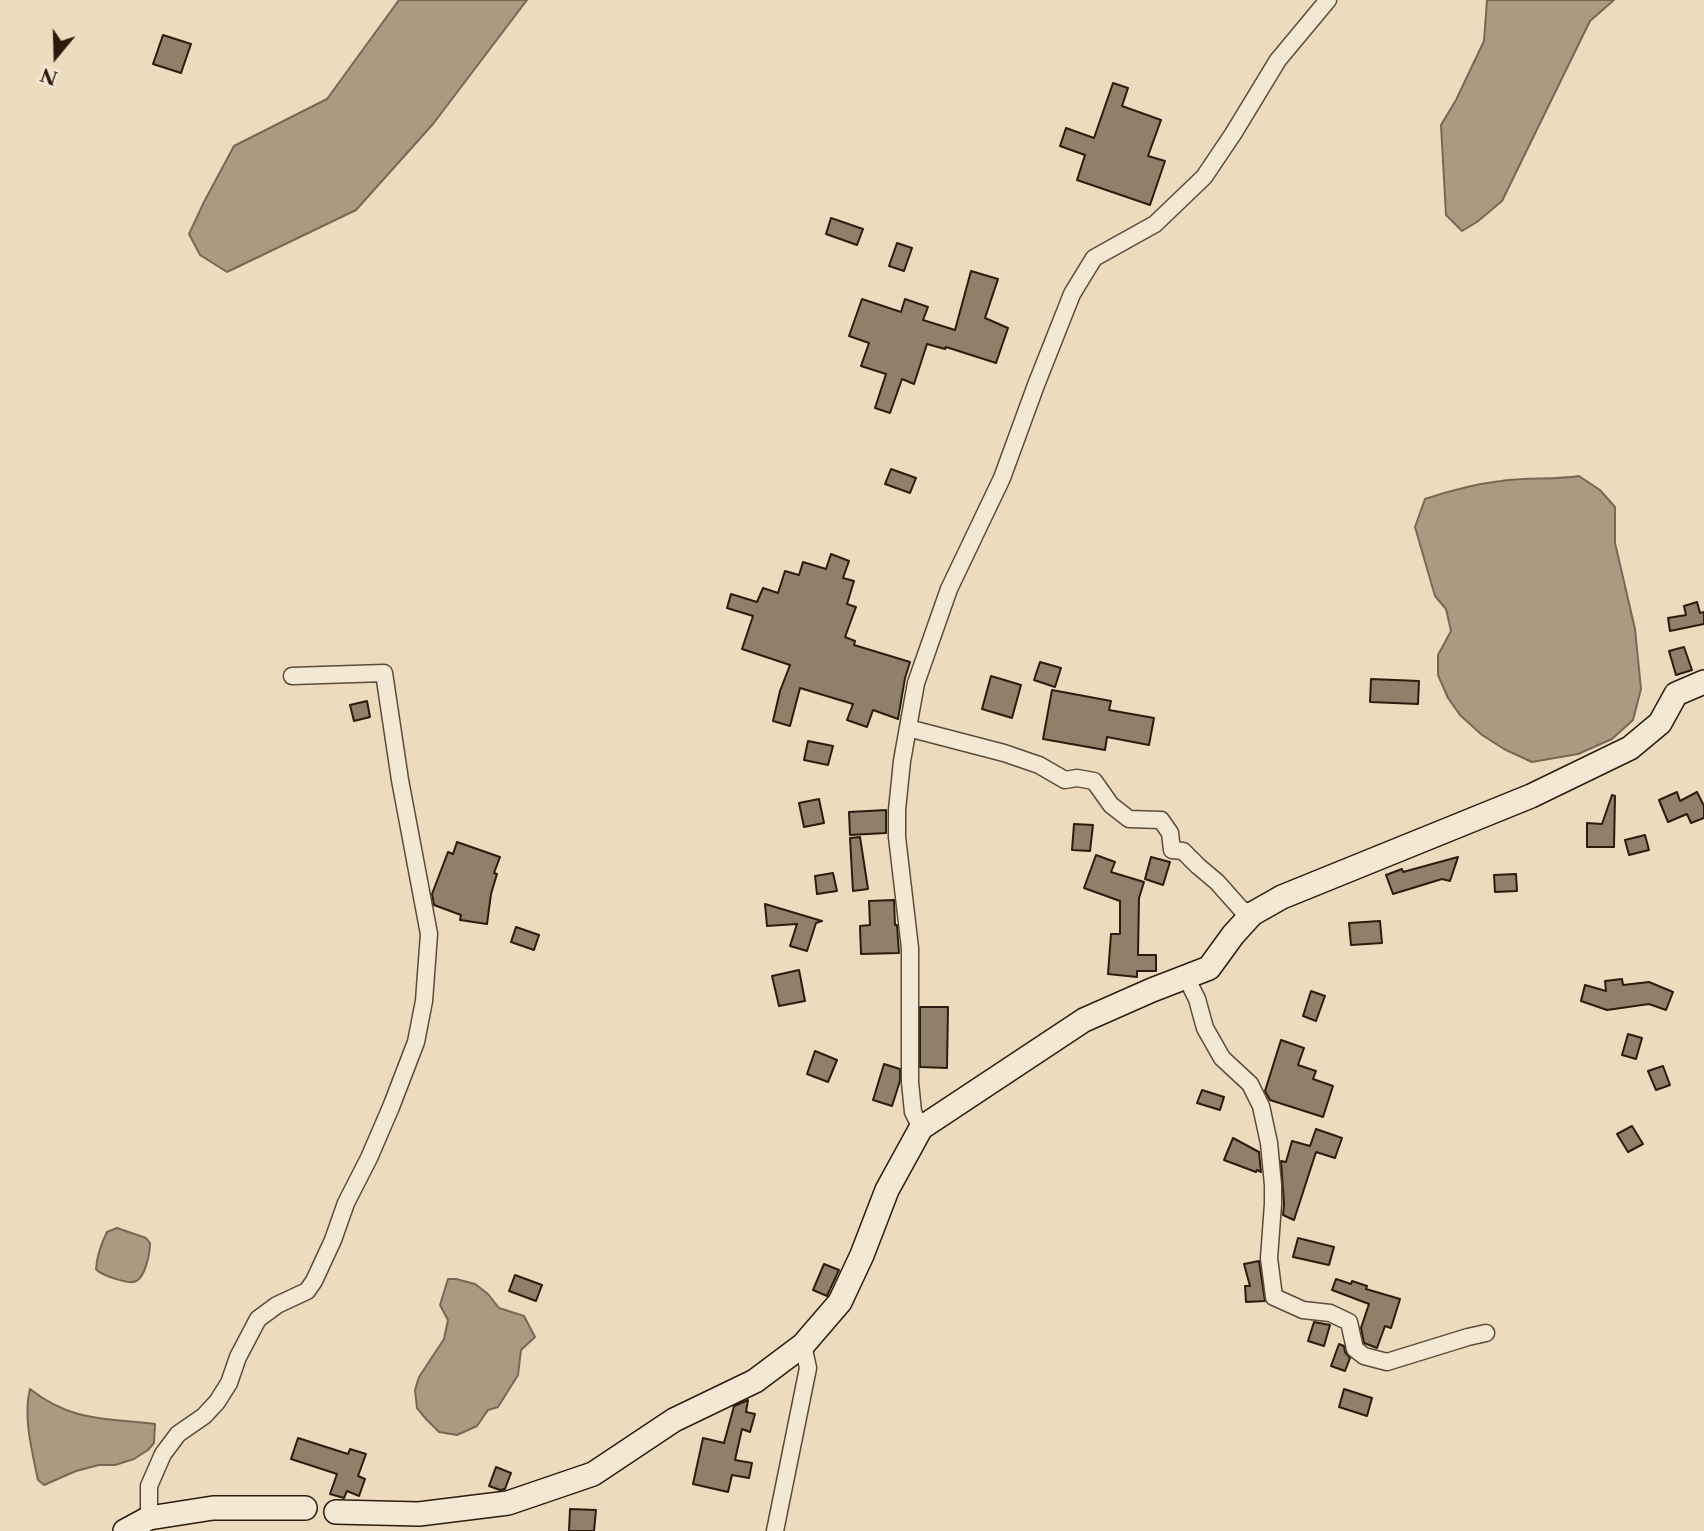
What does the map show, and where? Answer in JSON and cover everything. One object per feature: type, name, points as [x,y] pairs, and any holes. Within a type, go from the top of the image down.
[{"type":"street","points":[[921,1128],[913,1112],[910,1082],[910,948],[897,837],[897,810],[916,683],[949,589],[1002,478],[1072,294],[1094,258],[1155,224],[1204,177],[1278,60],[1328,0]]},
{"type":"street","points":[[149,1518],[149,1486],[163,1454],[178,1434],[204,1416],[217,1402],[229,1383],[238,1357],[258,1319],[277,1305],[307,1291],[314,1281],[346,1203],[391,1107],[416,1042],[424,1001],[429,934],[400,780],[384,673],[292,676]]},
{"type":"street","points":[[336,1512],[419,1523],[508,1503],[593,1474],[674,1420],[755,1381],[803,1345],[840,1303],[887,1189],[921,1128],[1084,1020],[1209,968],[1252,914],[1282,897],[1531,796],[1630,748],[1660,723],[1676,694],[1704,682]]},
{"type":"street","points":[[908,728],[1004,753],[1039,765],[1065,780],[1077,778],[1094,781],[1111,805],[1129,819],[1161,820],[1170,833],[1172,850],[1183,851],[1217,881],[1241,909],[1252,914]]},
{"type":"street","points":[[1186,977],[1197,999],[1205,1028],[1222,1058],[1251,1084],[1261,1106],[1269,1143],[1273,1185],[1269,1258],[1274,1297],[1303,1310],[1330,1313],[1349,1322],[1355,1349],[1364,1356],[1387,1362],[1486,1333]]},
{"type":"street","points":[[776,1530],[808,1368],[803,1345]]},
{"type":"street","points":[[125,1531],[149,1518],[214,1507],[305,1508]]},
{"type":"shaded area","points":[[399,0],[527,0],[433,124],[356,210],[227,272],[200,255],[189,234],[234,146],[327,99]]},
{"type":"shaded area","points":[[1487,0],[1614,0],[1590,21],[1502,201],[1462,231],[1446,215],[1441,125],[1484,41]]},
{"type":"shaded area","points":[[1579,476],[1600,490],[1615,507],[1615,543],[1635,629],[1641,689],[1633,720],[1612,739],[1578,754],[1532,762],[1482,735],[1460,715],[1448,698],[1438,675],[1438,655],[1451,631],[1446,609],[1435,596],[1415,527],[1425,499],[1434,496],[1491,482]]},
{"type":"shaded area","points":[[117,1228],[146,1238],[150,1243],[144,1272],[133,1282],[107,1276],[96,1269],[107,1232]]},
{"type":"shaded area","points":[[448,1279],[475,1284],[488,1294],[499,1308],[524,1316],[535,1337],[521,1350],[518,1375],[498,1407],[488,1410],[477,1426],[457,1435],[439,1432],[426,1419],[417,1408],[415,1390],[419,1377],[444,1339],[448,1320],[440,1305]]},
{"type":"shaded area","points":[[30,1389],[60,1408],[75,1413],[155,1424],[154,1443],[134,1459],[76,1471],[44,1485],[38,1480],[29,1434],[27,1411]]},
{"type":"building","points":[[163,35],[191,44],[181,73],[153,64]]},
{"type":"building","points":[[1113,83],[1128,88],[1122,106],[1161,120],[1148,156],[1165,161],[1150,205],[1077,180],[1085,155],[1060,146],[1066,128],[1094,138]]},
{"type":"building","points":[[831,218],[863,229],[857,245],[826,234]]},
{"type":"building","points":[[897,243],[912,248],[904,271],[889,266]]},
{"type":"building","points":[[971,271],[998,279],[985,318],[1008,328],[996,363],[946,347],[945,349],[927,344],[914,384],[902,379],[890,413],[875,408],[886,374],[861,366],[869,343],[849,336],[862,299],[901,312],[905,299],[928,307],[923,320],[955,330]]},
{"type":"building","points":[[891,469],[916,478],[910,493],[885,484]]},
{"type":"building","points":[[831,554],[849,561],[843,578],[854,581],[847,604],[856,607],[845,637],[855,641],[854,645],[910,662],[898,719],[873,710],[867,727],[847,720],[853,704],[800,688],[790,726],[773,721],[790,665],[742,649],[753,616],[727,608],[731,594],[757,602],[763,588],[778,593],[785,571],[799,575],[803,562],[826,569]]},
{"type":"building","points":[[1697,602],[1700,613],[1704,612],[1704,624],[1670,631],[1668,618],[1686,615],[1684,606]]},
{"type":"building","points":[[1684,647],[1692,670],[1676,675],[1669,651]]},
{"type":"building","points":[[1040,662],[1061,668],[1055,687],[1034,680]]},
{"type":"building","points":[[991,676],[1021,685],[1012,718],[982,709]]},
{"type":"building","points":[[1371,679],[1419,681],[1418,704],[1370,702]]},
{"type":"building","points":[[1052,690],[1111,701],[1109,710],[1154,718],[1149,745],[1107,737],[1105,750],[1043,739]]},
{"type":"building","points":[[367,701],[370,717],[354,721],[350,705]]},
{"type":"building","points":[[808,741],[833,746],[828,765],[804,760]]},
{"type":"building","points":[[1677,792],[1680,801],[1697,792],[1704,806],[1704,818],[1691,823],[1687,814],[1668,822],[1659,800]]},
{"type":"building","points":[[1612,795],[1615,796],[1614,847],[1587,847],[1587,823],[1602,824]]},
{"type":"building","points":[[819,799],[824,823],[804,827],[799,803]]},
{"type":"building","points":[[886,810],[886,833],[850,835],[849,812]]},
{"type":"building","points":[[1074,824],[1093,825],[1090,851],[1072,850]]},
{"type":"building","points":[[1645,835],[1649,850],[1629,855],[1625,840]]},
{"type":"building","points":[[860,837],[868,889],[853,891],[850,838]]},
{"type":"building","points":[[457,842],[500,857],[494,873],[497,874],[487,924],[460,920],[461,915],[434,905],[432,894],[448,852],[453,854]]},
{"type":"building","points":[[1096,855],[1115,862],[1111,872],[1144,882],[1139,898],[1138,955],[1156,955],[1156,971],[1137,971],[1137,977],[1108,974],[1111,934],[1120,934],[1120,901],[1084,888]]},
{"type":"building","points":[[1151,857],[1170,862],[1163,885],[1145,879]]},
{"type":"building","points":[[1458,857],[1450,881],[1442,879],[1393,894],[1386,875]]},
{"type":"building","points":[[833,873],[837,891],[817,894],[815,876]]},
{"type":"building","points":[[1516,874],[1517,891],[1495,892],[1494,875]]},
{"type":"building","points":[[894,900],[899,953],[861,954],[860,926],[870,925],[869,901]]},
{"type":"building","points":[[765,904],[822,921],[816,923],[807,951],[790,946],[797,924],[767,926]]},
{"type":"building","points":[[1380,921],[1382,943],[1351,945],[1349,923]]},
{"type":"building","points":[[516,927],[539,935],[534,950],[511,942]]},
{"type":"building","points":[[799,970],[805,1001],[779,1006],[772,976]]},
{"type":"building","points":[[1622,979],[1623,985],[1649,982],[1673,992],[1666,1010],[1649,1004],[1607,1010],[1581,1001],[1585,985],[1606,991],[1605,981]]},
{"type":"building","points":[[1311,991],[1325,996],[1316,1021],[1303,1016]]},
{"type":"building","points":[[920,1007],[948,1007],[947,1068],[920,1067]]},
{"type":"building","points":[[1628,1034],[1642,1038],[1636,1059],[1622,1055]]},
{"type":"building","points":[[1281,1040],[1304,1048],[1298,1065],[1316,1071],[1313,1079],[1333,1086],[1323,1117],[1270,1100],[1265,1091]]},
{"type":"building","points":[[815,1051],[837,1060],[828,1082],[807,1074]]},
{"type":"building","points":[[884,1064],[900,1069],[900,1081],[892,1106],[873,1100]]},
{"type":"building","points":[[1663,1066],[1670,1085],[1656,1090],[1648,1071]]},
{"type":"building","points":[[1202,1090],[1224,1097],[1220,1110],[1197,1103]]},
{"type":"building","points":[[1632,1126],[1643,1144],[1628,1152],[1617,1134]]},
{"type":"building","points":[[1316,1129],[1342,1138],[1335,1158],[1316,1152],[1294,1220],[1283,1215],[1281,1161],[1286,1162],[1292,1141],[1310,1146]]},
{"type":"building","points":[[1233,1138],[1259,1152],[1261,1172],[1224,1160]]},
{"type":"building","points":[[1298,1238],[1334,1247],[1329,1265],[1293,1257]]},
{"type":"building","points":[[1259,1261],[1265,1301],[1246,1302],[1245,1286],[1250,1286],[1244,1264]]},
{"type":"building","points":[[824,1264],[839,1270],[827,1296],[813,1290]]},
{"type":"building","points":[[515,1275],[542,1285],[536,1301],[509,1291]]},
{"type":"building","points":[[1336,1279],[1351,1284],[1352,1281],[1367,1286],[1366,1289],[1400,1299],[1391,1328],[1385,1326],[1377,1348],[1364,1343],[1361,1328],[1369,1304],[1332,1290]]},
{"type":"building","points":[[1314,1322],[1330,1325],[1324,1346],[1308,1341]]},
{"type":"building","points":[[1339,1344],[1344,1346],[1350,1358],[1345,1371],[1331,1366]]},
{"type":"building","points":[[1344,1389],[1372,1398],[1367,1416],[1339,1407]]},
{"type":"building","points":[[748,1400],[746,1412],[755,1414],[750,1432],[742,1429],[735,1460],[752,1463],[749,1478],[732,1475],[728,1492],[693,1484],[703,1438],[724,1443],[734,1406]]},
{"type":"building","points":[[298,1438],[348,1454],[350,1449],[366,1454],[358,1476],[365,1479],[359,1496],[347,1491],[344,1498],[330,1494],[337,1474],[291,1459]]},
{"type":"building","points":[[496,1467],[511,1473],[505,1489],[489,1486]]},
{"type":"building","points":[[570,1509],[596,1510],[594,1531],[569,1531]]}]
